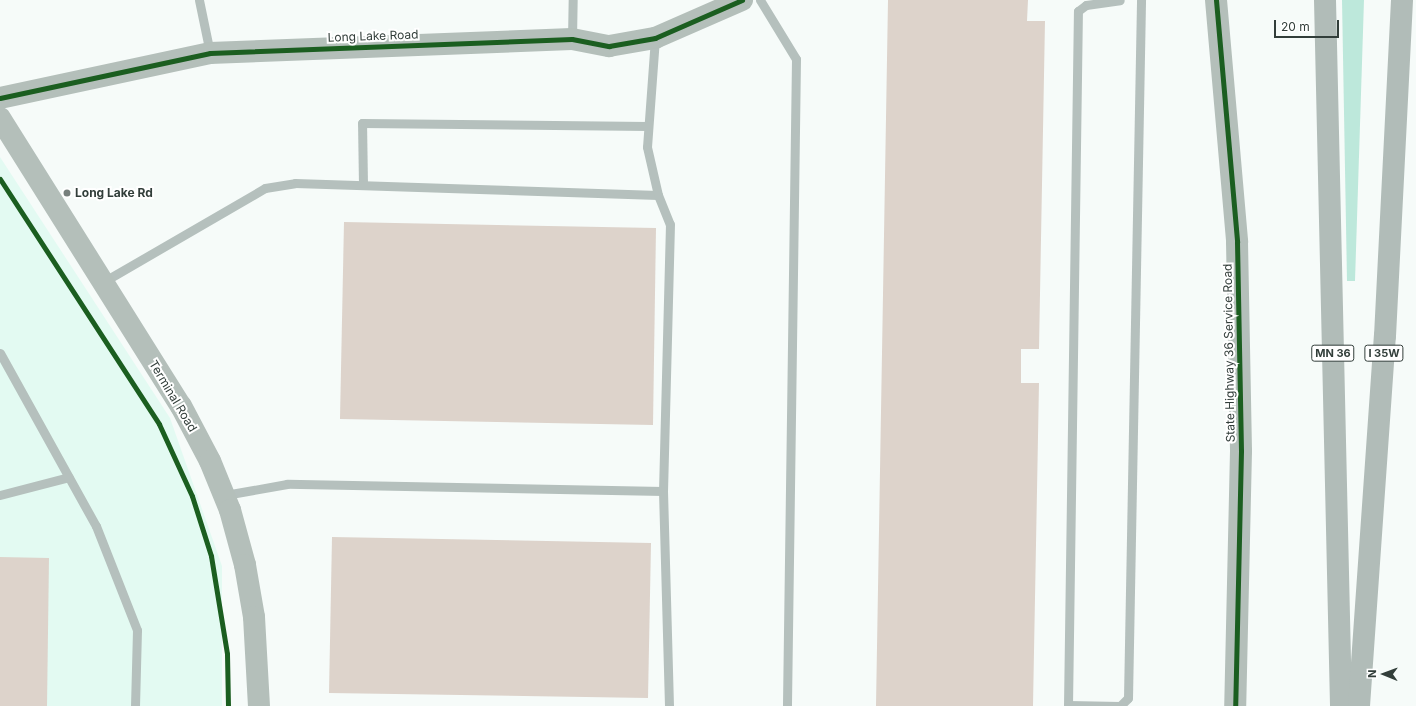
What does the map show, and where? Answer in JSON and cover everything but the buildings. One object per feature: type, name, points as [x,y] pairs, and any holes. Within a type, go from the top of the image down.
[{"type":"highway","name":"MN 36","points":[[1325,0],[1340,706]]},
{"type":"highway","name":"I 35W","points":[[1359,706],[1385,336],[1402,0]]},
{"type":"street","name":"Long Lake Road","points":[[0,98],[210,54],[572,39],[609,46],[655,38],[742,0]]},
{"type":"street","name":"State Highway 36 Service Road","points":[[1216,0],[1236,242],[1242,451],[1236,706]]},
{"type":"street","name":"Terminal Road","points":[[0,118],[181,406],[225,496],[254,617],[259,706]]},
{"type":"lane","points":[[199,0],[210,54]]},
{"type":"lane","points":[[572,39],[573,0]]},
{"type":"lane","points":[[760,0],[796,59],[788,706]]},
{"type":"lane","points":[[1120,0],[1086,5],[1078,11],[1068,705],[1120,706],[1128,698],[1141,0]]},
{"type":"lane","points":[[655,38],[647,147],[658,196],[670,224],[663,491],[669,706]]},
{"type":"lane","points":[[362,185],[362,123],[648,126]]},
{"type":"lane","points":[[104,282],[265,188],[295,183],[658,196]]},
{"type":"lane","points":[[0,353],[96,526],[136,630],[135,706]]},
{"type":"lane","points":[[0,495],[69,477]]},
{"type":"lane","points":[[225,496],[287,484],[663,491]]},
{"type":"shaded area","points":[[0,157],[170,418],[222,566],[222,706],[0,706]]},
{"type":"green space","points":[[1342,0],[1364,0],[1355,281],[1347,281]]},
{"type":"cycle path","points":[[0,98],[210,53],[572,39],[609,46],[655,38],[742,0]]},
{"type":"cycle path","points":[[1216,0],[1237,242],[1241,451],[1235,706]]},
{"type":"cycle path","points":[[0,179],[159,424],[192,496],[211,556],[227,654],[228,706]]},
{"type":"place","name":"Long Lake Rd","points":[[67,193]]}]
